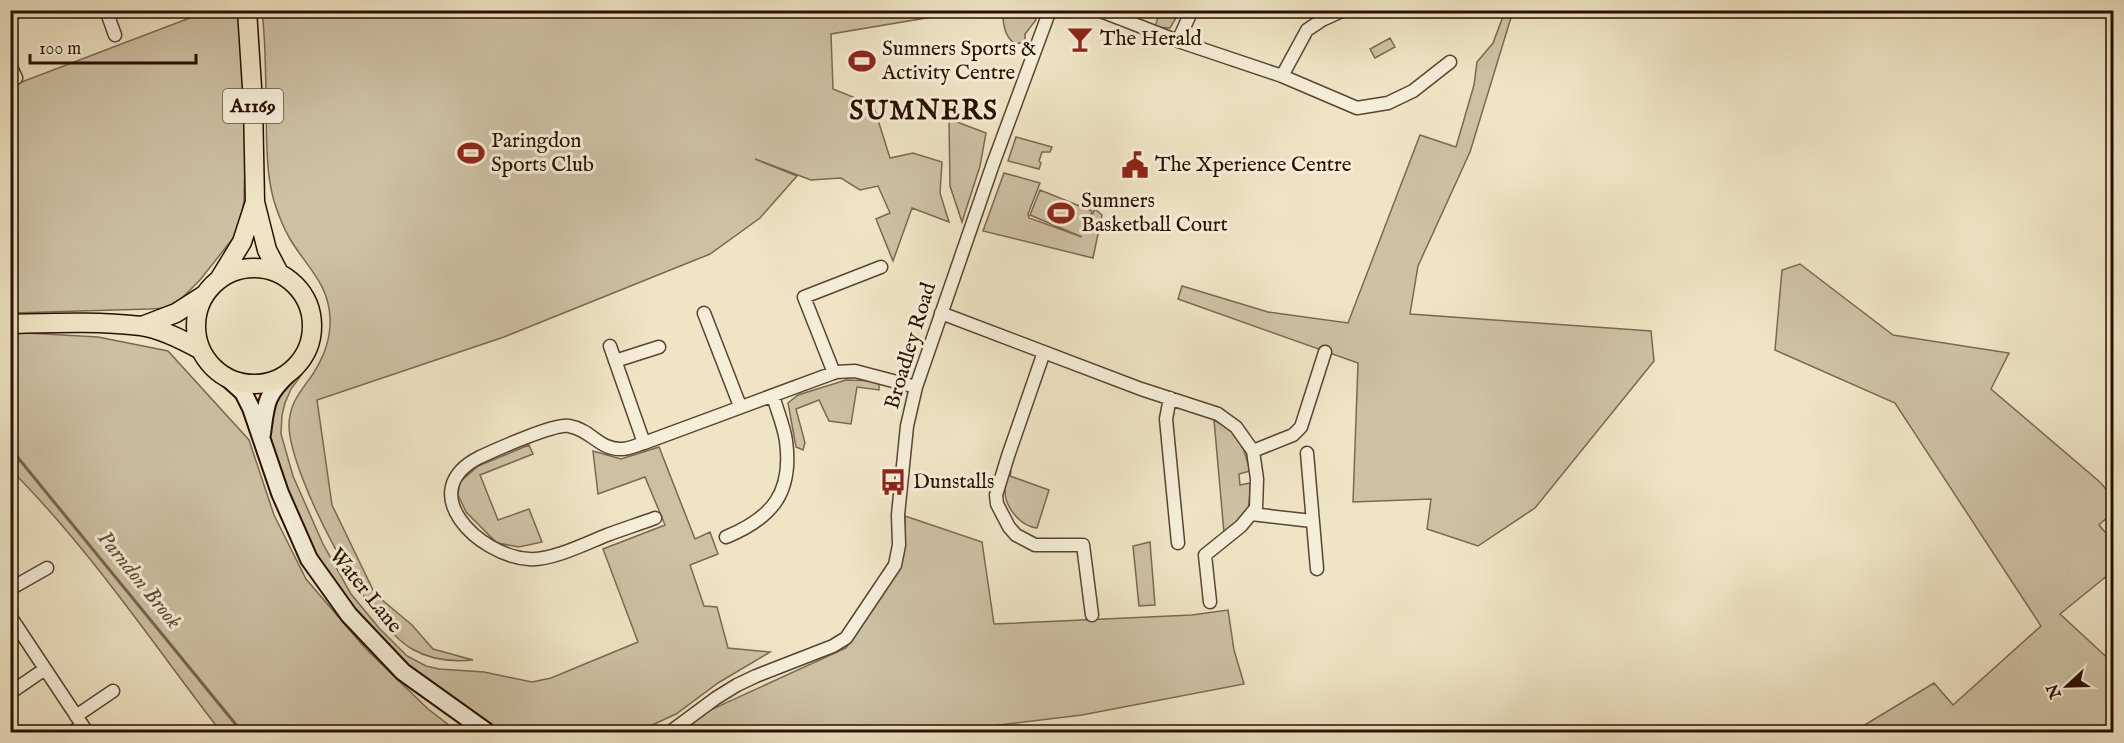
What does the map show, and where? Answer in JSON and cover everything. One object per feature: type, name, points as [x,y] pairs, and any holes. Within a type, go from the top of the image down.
[{"type":"main road","name":"A1169","points":[[247,10],[253,104],[255,201],[267,249],[279,273]]},
{"type":"main road","name":"A1169","points":[[220,278],[242,242],[255,201]]},
{"type":"main road","points":[[142,326],[176,313],[204,295],[220,278],[252,267],[279,273],[299,289],[309,305],[312,320],[311,339],[307,352],[288,374],[263,384],[242,383],[224,375],[208,361],[201,350],[196,330],[196,320],[204,295]]},
{"type":"main road","points":[[10,324],[66,323],[142,326],[175,336],[201,350]]},
{"type":"main road","name":"Water Lane","points":[[262,438],[266,401],[273,388],[288,374]]},
{"type":"main road","name":"Water Lane","points":[[224,375],[243,392],[251,408],[280,493],[309,559],[349,615],[404,672],[487,732]]},
{"type":"street","points":[[106,10],[115,35]]},
{"type":"street","name":"Broadley Road","points":[[670,732],[737,685],[832,646],[846,638],[895,565],[899,545],[898,515],[907,426],[916,387],[993,164],[1050,10]]},
{"type":"street","points":[[1098,10],[1178,41],[1282,76],[1357,108],[1389,104],[1413,91],[1450,63]]},
{"type":"street","points":[[1178,41],[1192,10]]},
{"type":"street","points":[[1282,76],[1307,30],[1344,10]]},
{"type":"street","points":[[10,65],[16,78]]},
{"type":"street","points":[[834,373],[804,297],[881,267]]},
{"type":"street","points":[[704,313],[740,406]]},
{"type":"street","points":[[941,313],[1218,414],[1236,427],[1253,451],[1257,479],[1256,508],[1241,526],[1205,555],[1209,602]]},
{"type":"street","points":[[610,346],[644,443]]},
{"type":"street","points":[[615,362],[658,347]]},
{"type":"street","points":[[1044,352],[1008,456],[996,495],[997,504],[1016,535],[1035,544],[1083,545],[1092,615]]},
{"type":"street","points":[[1253,451],[1293,435],[1301,427],[1325,352]]},
{"type":"street","points":[[655,518],[563,553],[532,560],[508,557],[486,546],[464,527],[453,507],[450,493],[458,474],[478,458],[540,432],[567,425],[586,431],[606,447],[623,449],[834,373],[855,371],[916,387]]},
{"type":"street","points":[[726,537],[761,519],[775,504],[788,473],[786,439],[773,396]]},
{"type":"street","points":[[1170,398],[1166,419],[1178,543]]},
{"type":"street","points":[[1307,453],[1317,569]]},
{"type":"street","points":[[1251,514],[1312,522]]},
{"type":"street","points":[[10,589],[47,568]]},
{"type":"street","points":[[12,622],[45,669],[79,727],[113,690]]},
{"type":"street","points":[[10,693],[45,669]]},
{"type":"shaded area","points":[[1013,10],[1040,11],[1033,14],[1036,20],[1025,34],[1025,42],[1015,44],[1006,32],[1003,18]]},
{"type":"shaded area","points":[[2113,10],[2113,14],[1945,13],[1945,11]]},
{"type":"shaded area","points":[[208,11],[240,11],[246,119],[244,201],[238,232],[200,280],[176,304],[166,308],[11,313],[11,86]]},
{"type":"shaded area","points":[[262,11],[945,11],[944,15],[831,34],[833,89],[858,99],[860,110],[860,106],[873,104],[890,158],[913,153],[942,162],[940,193],[949,222],[912,208],[893,261],[876,219],[890,213],[878,186],[860,190],[841,178],[811,180],[755,159],[797,176],[760,218],[710,254],[504,337],[317,400],[332,505],[375,594],[412,625],[433,649],[473,660],[457,661],[427,656],[412,649],[394,635],[354,581],[317,512],[302,478],[293,449],[289,426],[291,411],[296,398],[313,374],[323,354],[328,340],[330,318],[326,295],[316,276],[287,234],[271,190],[267,158],[266,63]]},
{"type":"shaded area","points":[[1151,11],[1180,11],[1170,28],[1155,27],[1159,14]]},
{"type":"shaded area","points":[[1505,11],[1513,11],[1470,152],[1418,266],[1410,314],[1651,331],[1654,361],[1535,508],[1478,546],[1427,529],[1431,499],[1353,502],[1358,363],[1178,299],[1182,286],[1268,312],[1348,323],[1420,135],[1456,147],[1474,85],[1477,62],[1493,43]]},
{"type":"shaded area","points":[[1390,38],[1395,47],[1375,58],[1370,49]]},
{"type":"shaded area","points":[[949,119],[986,133],[980,166],[962,222],[950,186]]},
{"type":"shaded area","points":[[1016,137],[1052,147],[1050,152],[1042,152],[1039,169],[1008,161]]},
{"type":"shaded area","points":[[1004,173],[1040,183],[1028,214],[1029,218],[1082,237],[1030,215],[1040,190],[1092,211],[1085,230],[1095,209],[1102,215],[1093,258],[983,231]]},
{"type":"shaded area","points":[[1800,264],[1893,335],[2009,353],[1991,389],[2101,483],[2113,498],[2113,512],[2099,525],[2113,541],[2113,571],[2060,614],[2113,663],[2113,732],[1853,732],[1934,683],[1953,705],[2041,626],[1895,403],[1775,350],[1782,270]]},
{"type":"shaded area","points":[[10,332],[98,337],[168,351],[249,440],[274,515],[306,579],[365,648],[428,709],[458,732],[221,732],[94,564],[40,500],[11,470]]},
{"type":"shaded area","points":[[296,369],[302,374],[291,389],[285,403],[281,434],[293,476],[323,544],[351,594],[379,628],[407,656],[426,666],[439,669],[484,672],[532,682],[551,678],[638,642],[603,549],[665,525],[645,477],[598,494],[593,451],[621,459],[659,447],[695,539],[710,532],[718,554],[690,565],[704,606],[717,607],[728,648],[770,652],[718,683],[676,714],[650,726],[588,732],[496,732],[457,705],[451,697],[431,681],[405,666],[365,627],[307,544],[267,435],[276,400]]},
{"type":"shaded area","points":[[846,380],[879,381],[879,390],[857,387],[851,424],[829,421],[819,400],[796,409],[805,443],[803,450],[796,447],[788,403],[798,395]]},
{"type":"shaded area","points":[[1214,420],[1230,430],[1240,441],[1250,471],[1239,474],[1240,485],[1250,483],[1246,513],[1239,522],[1224,533]]},
{"type":"shaded area","points":[[529,445],[533,454],[480,475],[498,520],[529,509],[542,542],[519,547],[497,543],[466,512],[458,495],[460,482],[478,466]]},
{"type":"shaded area","points":[[1008,472],[1011,472],[1010,476],[1049,490],[1037,528],[1019,520],[1011,509],[1005,491]]},
{"type":"shaded area","points":[[905,516],[982,542],[994,624],[1192,615],[1228,610],[1234,650],[1244,684],[1082,715],[940,732],[684,732],[695,717],[846,648],[898,567],[905,544]]},
{"type":"shaded area","points":[[1150,542],[1155,605],[1139,606],[1133,546]]},
{"type":"waterway","name":"Parndon Brook","points":[[10,448],[242,732]]},
{"type":"place","name":"The Herald","points":[[1080,39]]},
{"type":"place","name":"Sumners Sports & Activity Centre","points":[[862,61]]},
{"type":"place","name":"Paringdon Sports Club","points":[[471,153]]},
{"type":"place","name":"The Xperience Centre","points":[[1135,165]]},
{"type":"place","name":"Sumners Basketball Court","points":[[1061,213]]},
{"type":"place","name":"Dunstalls","points":[[893,482]]},
{"type":"district","name":"SUMNERS","points":[[924,112]]}]
